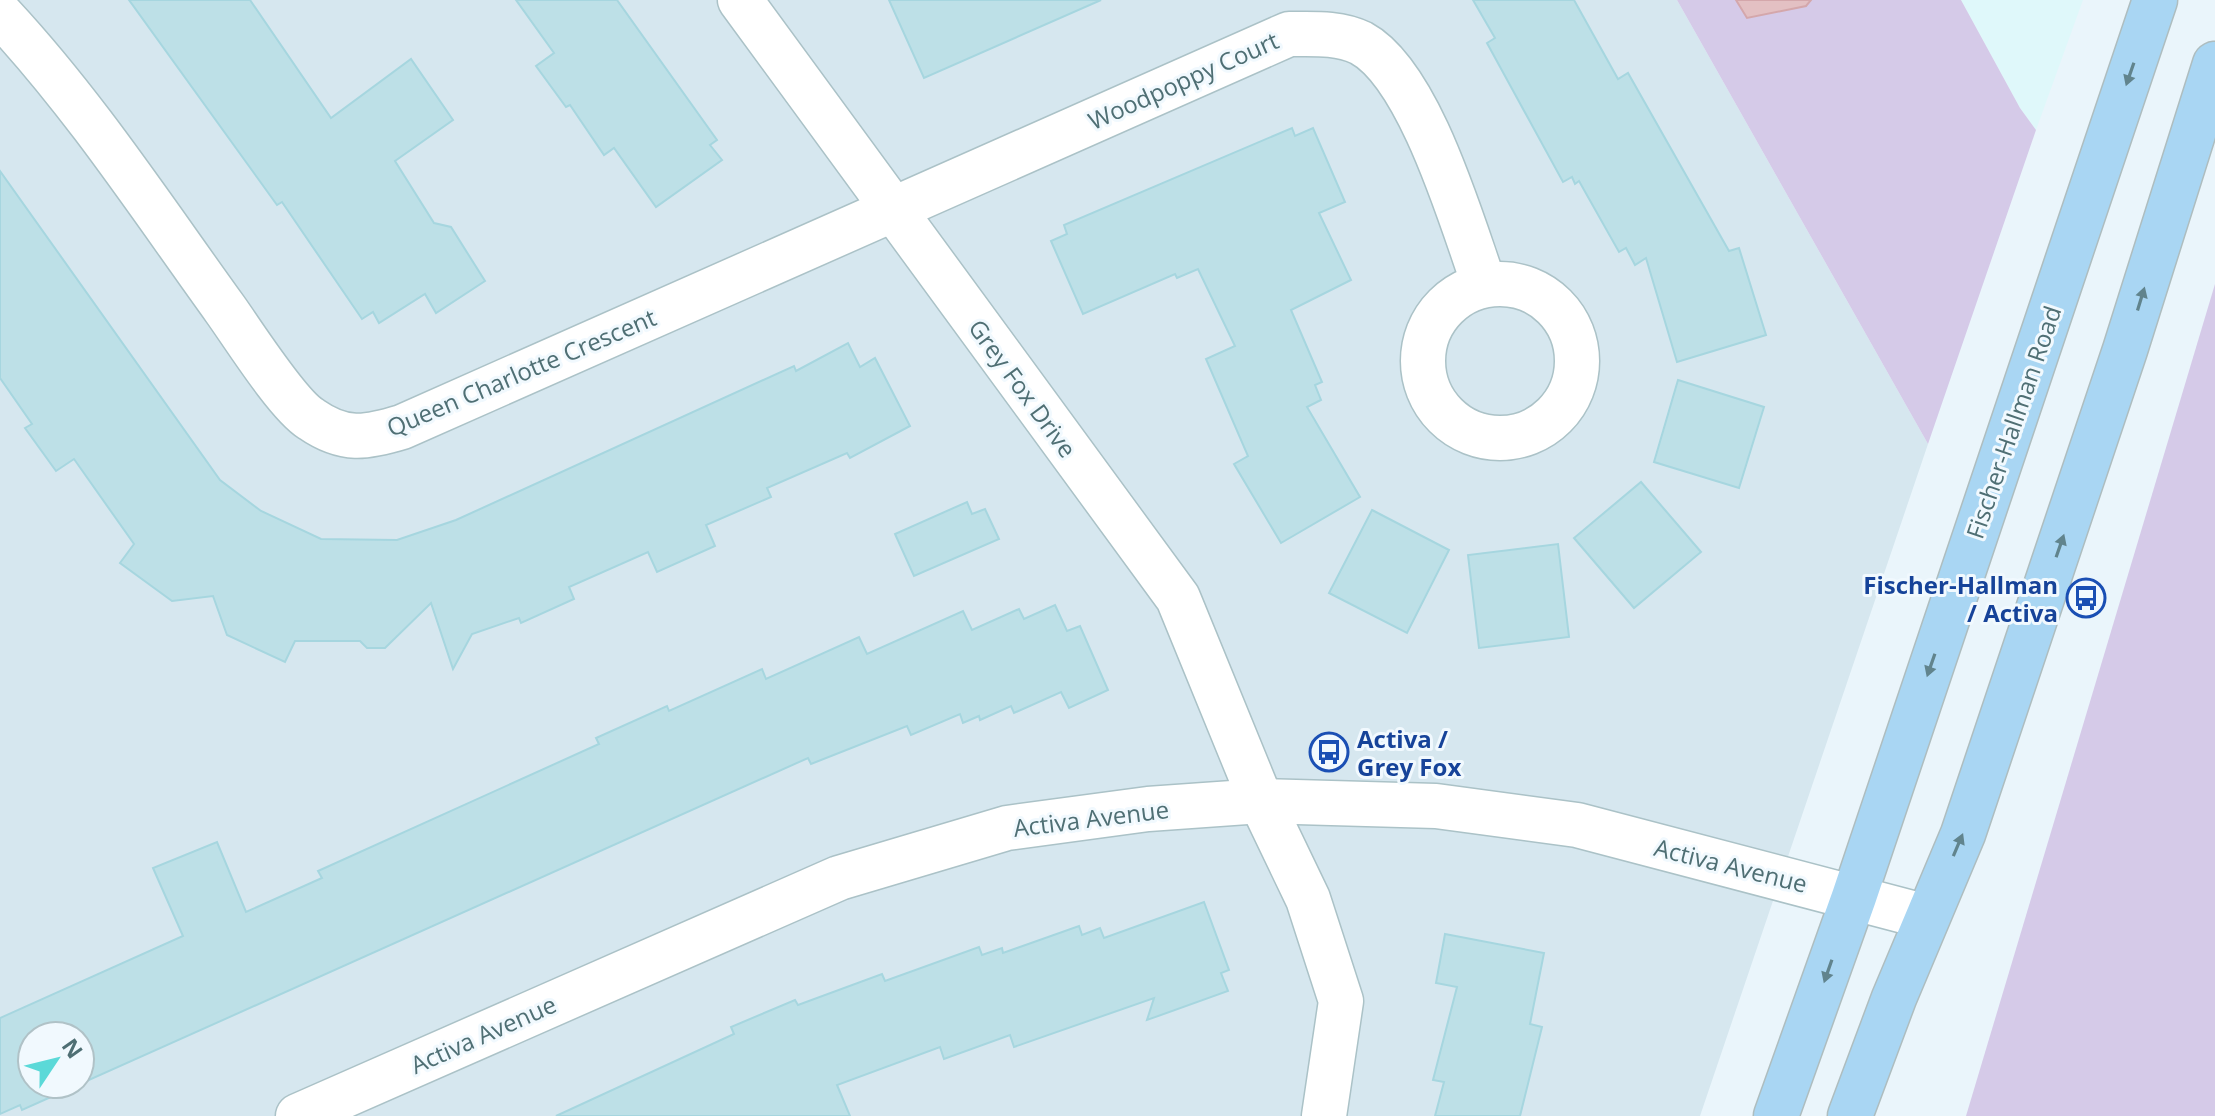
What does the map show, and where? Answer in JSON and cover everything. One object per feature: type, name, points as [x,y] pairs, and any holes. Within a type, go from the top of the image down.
[{"type":"main road","name":"Fischer-Hallman Road","points":[[1776,1116],[1854,897],[2155,0]]},
{"type":"main road","points":[[1850,1116],[1927,917],[1963,834],[2125,350],[2215,64]]},
{"type":"street","name":"Grey Fox Drive","points":[[740,0],[1178,598],[1261,801],[1308,899],[1341,1001],[1324,1116]]},
{"type":"street","name":"Queen Charlotte Crescent","points":[[0,14],[53,71],[274,376],[308,418],[338,434],[368,437],[402,427],[891,210]]},
{"type":"street","name":"Woodpoppy Court","points":[[891,210],[1289,34],[1326,34],[1361,43],[1392,72],[1435,147],[1484,284]]},
{"type":"street","name":"Activa Avenue","points":[[298,1116],[839,878],[1007,828],[1148,809],[1261,801],[1436,806],[1577,825],[1927,917]]},
{"type":"shaded area","points":[[0,0],[1677,0],[1928,444],[1700,1116],[0,1116]]},
{"type":"shaded area","points":[[1677,0],[1961,0],[2020,108],[2036,130],[1928,444]]},
{"type":"shaded area","points":[[1736,0],[1811,0],[1806,6],[1747,18]]},
{"type":"shaded area","points":[[1961,0],[2083,0],[2036,130],[2020,108]]},
{"type":"shaded area","points":[[2215,284],[2215,1116],[1966,1116]]},
{"type":"building","points":[[129,0],[250,0],[331,118],[411,59],[453,120],[395,161],[434,223],[451,227],[485,281],[436,313],[425,294],[379,323],[373,312],[362,319],[282,202],[277,205]]},
{"type":"building","points":[[516,0],[617,0],[717,140],[710,145],[722,160],[656,207],[614,148],[604,155],[570,105],[566,107],[536,66],[554,53]]},
{"type":"building","points":[[889,0],[1101,0],[924,78]]},
{"type":"building","points":[[1473,0],[1574,0],[1618,79],[1628,73],[1729,251],[1739,248],[1766,335],[1677,362],[1646,258],[1635,265],[1626,248],[1619,252],[1579,181],[1575,184],[1572,177],[1563,182],[1487,43],[1495,38]]},
{"type":"building","points":[[1292,128],[1295,136],[1313,128],[1345,202],[1319,213],[1351,280],[1291,310],[1322,382],[1315,385],[1321,400],[1307,407],[1360,497],[1281,543],[1234,464],[1248,456],[1206,359],[1235,346],[1198,269],[1177,278],[1175,274],[1083,314],[1051,241],[1067,234],[1064,225]]},
{"type":"building","points":[[0,171],[220,480],[261,511],[321,539],[397,540],[456,520],[794,366],[796,371],[848,343],[860,367],[875,358],[910,426],[850,458],[847,453],[767,488],[771,497],[706,525],[715,546],[657,572],[648,552],[569,587],[574,599],[521,623],[519,618],[472,634],[453,669],[431,603],[385,648],[367,648],[360,641],[295,641],[285,662],[227,635],[213,596],[172,601],[120,563],[134,544],[74,459],[56,471],[25,428],[32,424],[0,378]]},
{"type":"building","points":[[1678,380],[1764,407],[1739,488],[1654,462]]},
{"type":"building","points":[[1641,482],[1701,552],[1634,608],[1574,538]]},
{"type":"building","points":[[967,502],[972,514],[985,509],[999,539],[914,576],[895,534]]},
{"type":"building","points":[[1372,510],[1449,550],[1407,633],[1329,593]]},
{"type":"building","points":[[1558,544],[1569,637],[1479,648],[1468,555]]},
{"type":"building","points":[[1055,605],[1067,631],[1080,626],[1108,690],[1069,708],[1061,692],[1014,713],[1011,706],[980,720],[979,716],[963,723],[960,714],[911,735],[907,726],[811,764],[808,758],[96,1077],[96,1020],[16,1020],[16,1100],[44,1100],[22,1110],[20,1105],[0,1114],[0,1018],[183,936],[153,868],[217,842],[246,912],[322,878],[318,871],[599,744],[596,738],[667,706],[669,711],[762,669],[766,679],[859,637],[867,654],[963,611],[972,630],[1019,609],[1024,619]]},
{"type":"building","points":[[1204,902],[1229,970],[1221,973],[1228,991],[1147,1020],[1154,998],[1014,1047],[1010,1035],[944,1059],[940,1047],[837,1085],[850,1116],[556,1116],[734,1034],[731,1027],[795,1000],[798,1005],[882,974],[885,981],[979,947],[982,955],[1002,948],[1003,953],[1079,926],[1082,935],[1100,928],[1104,938]]},
{"type":"building","points":[[1445,934],[1544,953],[1530,1024],[1542,1027],[1520,1116],[1435,1116],[1444,1082],[1433,1080],[1457,987],[1436,983]]},
{"type":"place","name":"Fischer-Hallman / Activa","points":[[2086,598]]},
{"type":"place","name":"Activa / Grey Fox","points":[[1329,752]]}]
